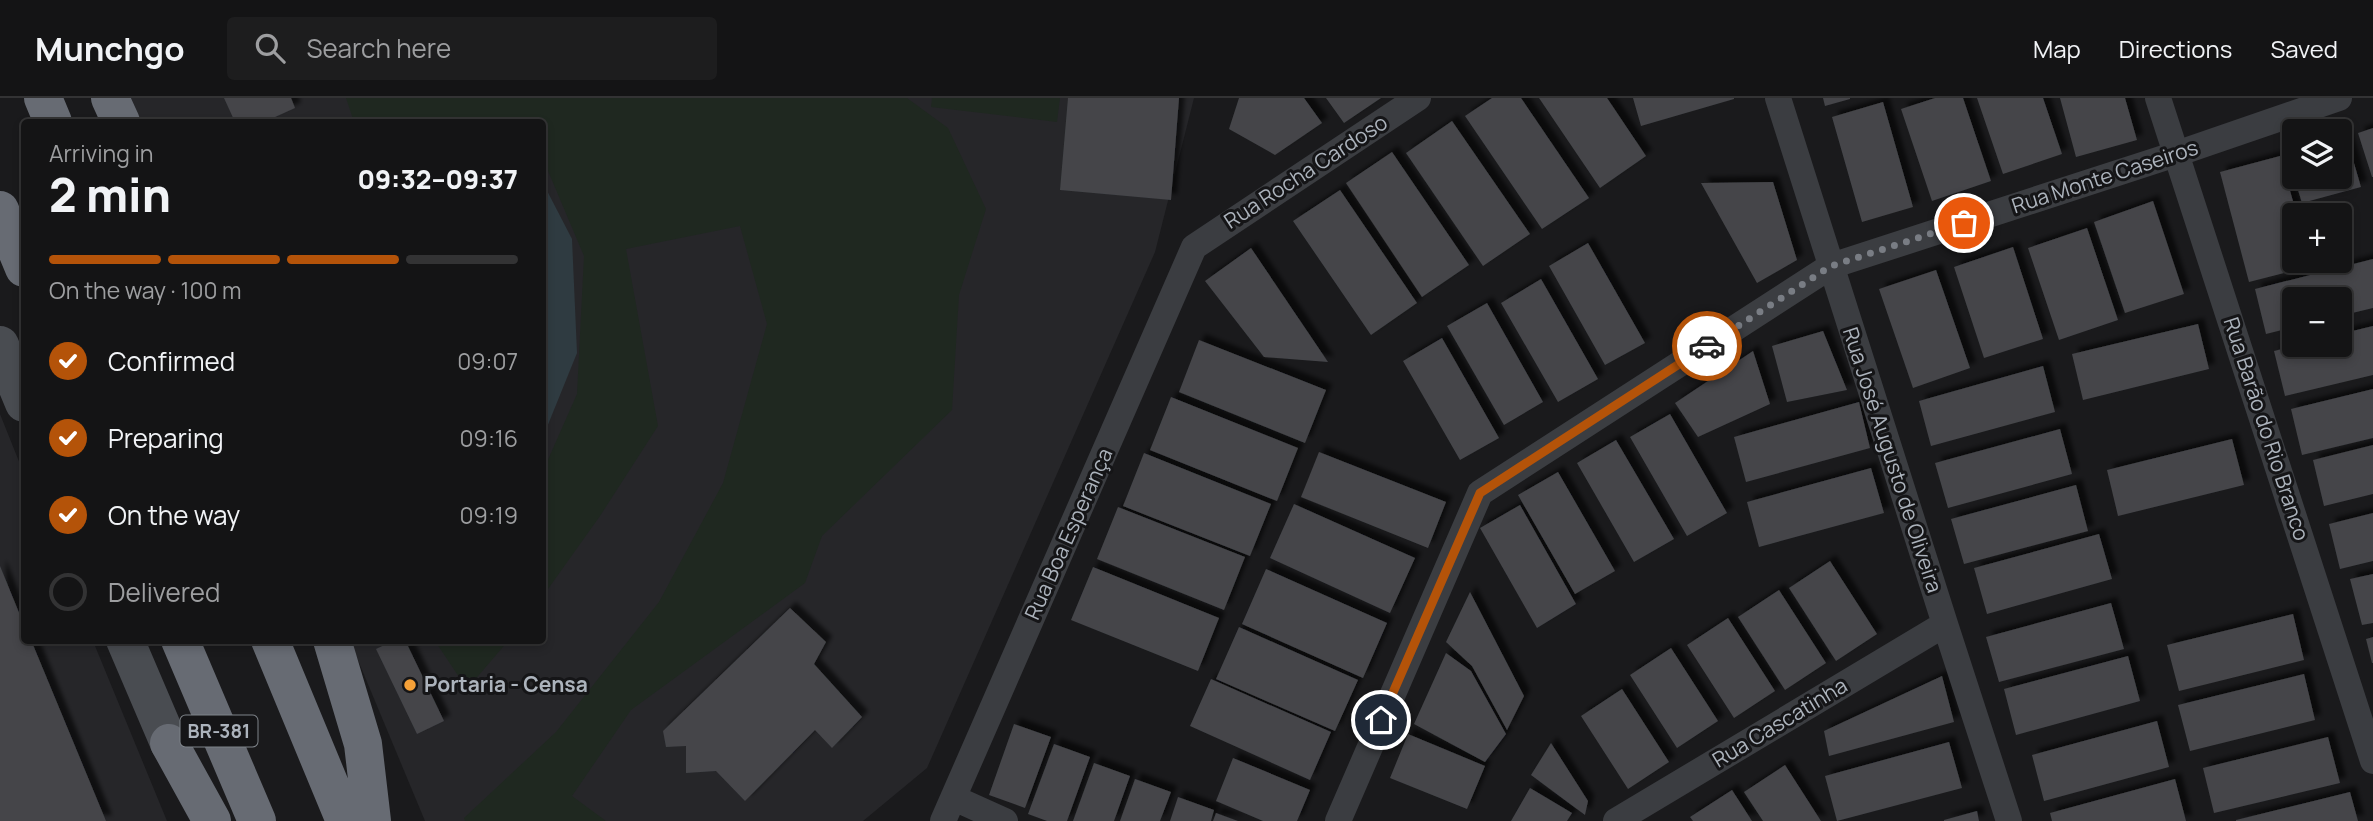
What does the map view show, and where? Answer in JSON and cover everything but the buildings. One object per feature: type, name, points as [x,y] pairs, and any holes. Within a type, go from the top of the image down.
[{"type":"highway","points":[[43,98],[52,119]]},
{"type":"highway","points":[[110,98],[120,119]]},
{"type":"highway","points":[[0,210],[21,261]]},
{"type":"highway","name":"BR-381","points":[[182,644],[257,821]]},
{"type":"highway","points":[[272,644],[345,821]]},
{"type":"highway","points":[[333,644],[363,744],[372,821]]},
{"type":"highway","name":"BR-381","points":[[169,743],[212,821]]},
{"type":"main road","points":[[0,345],[21,396]]},
{"type":"main road","name":"BR-381","points":[[127,644],[169,743]]},
{"type":"street","name":"Rua Rocha Cardoso","points":[[1194,247],[1418,98]]},
{"type":"street","name":"Rua José Augusto de Oliveira","points":[[1778,98],[2009,821]]},
{"type":"street","name":"Rua Barão do Rio Branco","points":[[2158,98],[2373,761]]},
{"type":"street","name":"Rua Monte Caseiros","points":[[1338,821],[1480,493],[1831,266],[2339,98]]},
{"type":"street","name":"Rua Boa Esperança","points":[[948,810],[1194,247]]},
{"type":"street","name":"Rua Cascatinha","points":[[1616,821],[1945,624]]},
{"type":"street","points":[[948,810],[1005,821]]},
{"type":"shaded area","points":[[125,98],[1194,98],[1155,252],[927,768],[863,821],[425,821],[351,644],[546,644],[546,119],[134,119]]},
{"type":"shaded area","points":[[346,98],[907,98],[948,128],[986,209],[959,295],[952,410],[822,536],[805,583],[631,710],[572,796],[606,821],[465,821],[464,818],[556,732],[659,602],[723,483],[767,324],[740,226],[626,249],[658,426],[600,516],[546,592],[546,464],[577,394],[584,256],[546,166],[546,119],[353,119]]},
{"type":"shaded area","points":[[932,98],[1060,98],[1057,122],[931,107]]},
{"type":"shaded area","points":[[546,189],[572,239],[577,353],[546,430]]},
{"type":"shaded area","points":[[0,414],[21,466],[21,644],[94,644],[167,821],[0,821]]},
{"type":"shaded area","points":[[437,644],[505,644],[467,689]]},
{"type":"way so far","points":[[1707,346],[1831,266],[1964,223]]},
{"type":"place","name":"Portaria - Censa","points":[[410,685]]},
{"type":"route","points":[[1381,720],[1480,493],[1707,346]]}]
